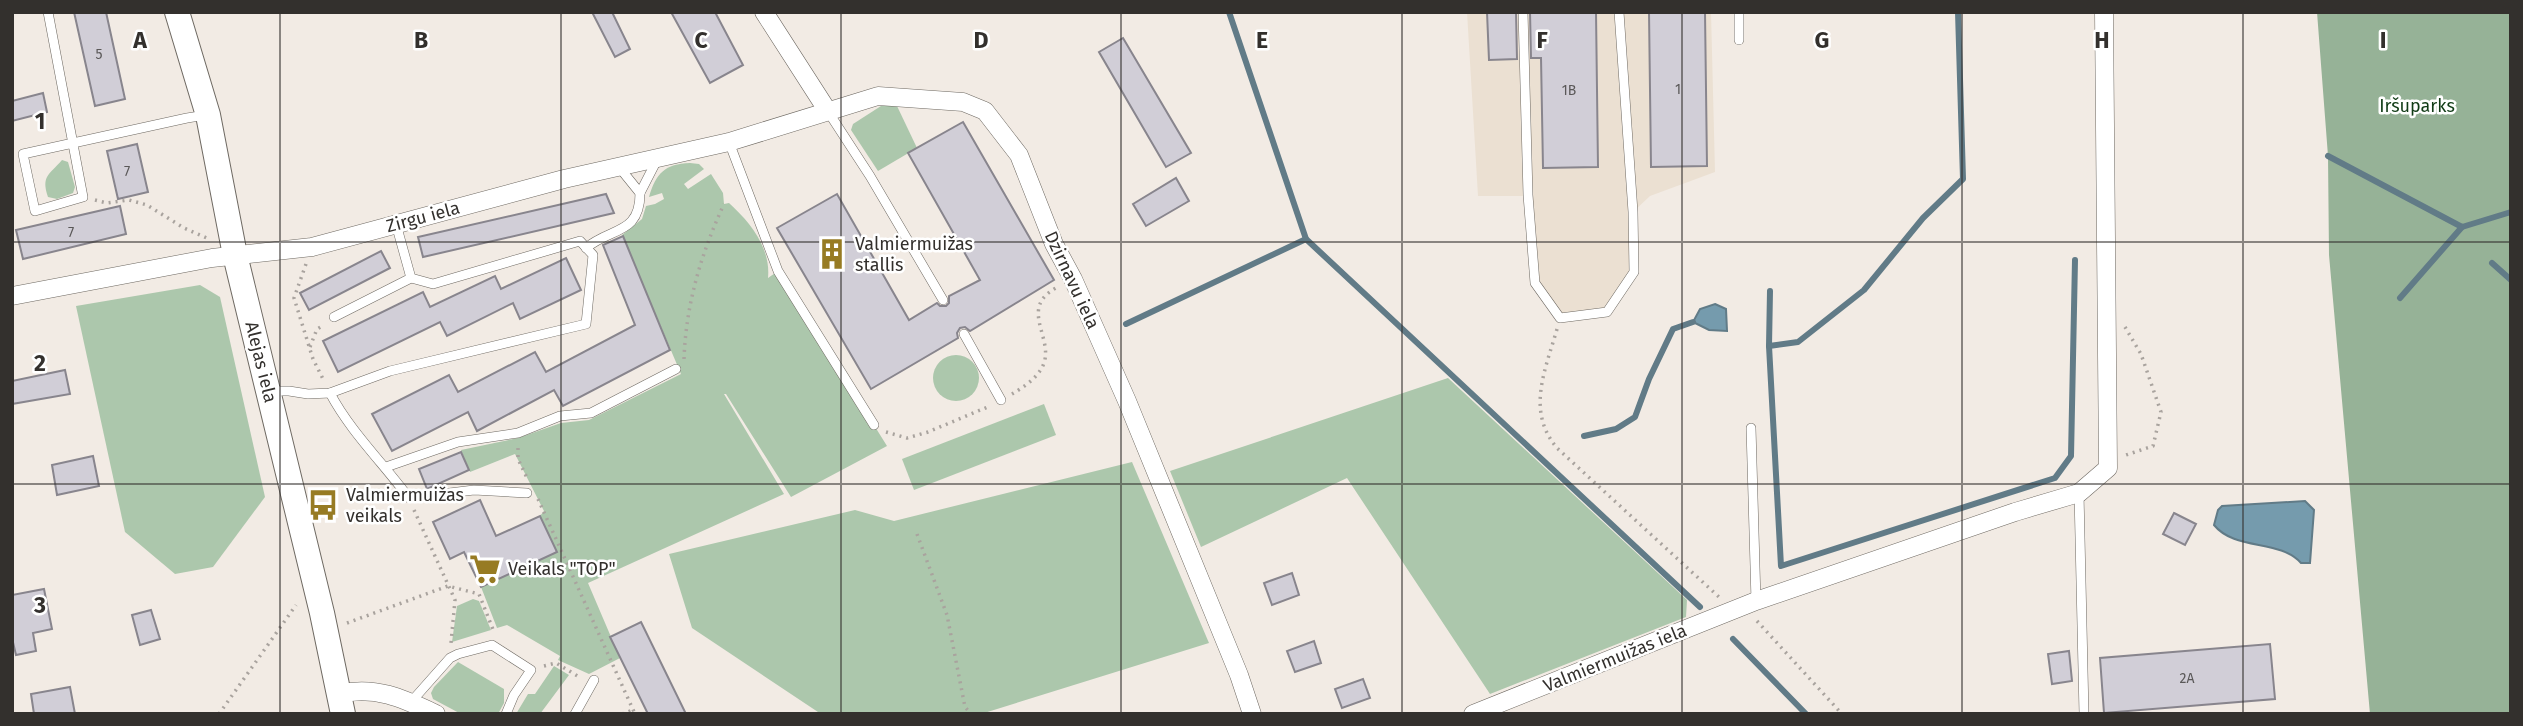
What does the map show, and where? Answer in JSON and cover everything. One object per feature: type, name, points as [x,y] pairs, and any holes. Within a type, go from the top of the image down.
[{"type":"main road","name":"Alejas iela","points":[[177,12],[208,115],[235,256],[341,704]]},
{"type":"street","points":[[764,12],[827,110]]},
{"type":"street","points":[[2079,492],[2108,468],[2104,12]]},
{"type":"street","name":"Dzirnavu iela","points":[[827,110],[878,96],[963,102],[985,111],[1019,155],[1054,244],[1073,279],[1127,401],[1239,675],[1252,714]]},
{"type":"street","name":"Zirgu iela","points":[[12,296],[235,256],[312,247],[619,166],[729,142],[827,110]]},
{"type":"street","name":"Valmiermuižas iela","points":[[1473,714],[1744,606],[2079,492]]},
{"type":"street","points":[[341,704],[368,690],[411,702],[436,714]]},
{"type":"lane","points":[[48,12],[73,143],[83,197],[35,211],[23,154],[73,143],[208,115]]},
{"type":"lane","points":[[1523,12],[1528,195],[1535,283],[1560,318],[1607,312],[1634,272],[1633,212],[1619,12]]},
{"type":"lane","points":[[1739,12],[1739,40]]},
{"type":"lane","points":[[827,110],[870,176],[943,300]]},
{"type":"lane","points":[[729,142],[778,271],[874,425]]},
{"type":"lane","points":[[586,248],[597,239],[626,228],[637,216],[640,194],[659,157]]},
{"type":"lane","points":[[619,166],[640,194]]},
{"type":"lane","points":[[396,224],[411,278]]},
{"type":"lane","points":[[268,391],[330,393],[390,371],[586,324],[593,254],[580,241],[433,284],[411,278],[334,317]]},
{"type":"lane","points":[[964,334],[1001,400]]},
{"type":"lane","points":[[386,467],[458,442],[518,433],[560,416],[591,413],[676,369]]},
{"type":"lane","points":[[330,393],[340,411],[408,498],[474,490],[527,493]]},
{"type":"lane","points":[[1744,606],[1751,428]]},
{"type":"lane","points":[[2079,492],[2084,714]]},
{"type":"lane","points":[[411,702],[450,658],[492,645],[531,670],[514,695],[506,714]]},
{"type":"lane","points":[[575,714],[593,682]]},
{"type":"path","points":[[83,197],[107,204],[129,200],[147,205],[184,228],[209,239]]},
{"type":"path","points":[[676,369],[684,360],[693,288],[709,237],[724,204]]},
{"type":"path","points":[[312,247],[293,298],[310,348],[330,393]]},
{"type":"path","points":[[2106,296],[2141,354],[2161,412],[2153,446],[2128,455],[2108,452]]},
{"type":"path","points":[[310,348],[317,329],[334,317]]},
{"type":"path","points":[[1560,318],[1539,404],[1541,421],[1547,435],[1557,448],[1709,586],[1744,606],[1842,714]]},
{"type":"path","points":[[518,433],[518,459],[634,712],[622,714]]},
{"type":"path","points":[[408,498],[455,600],[450,642],[457,654]]},
{"type":"path","points":[[917,534],[947,615],[965,707],[971,714]]},
{"type":"path","points":[[343,625],[448,586],[479,594],[495,629],[492,645]]},
{"type":"path","points":[[219,714],[296,605]]},
{"type":"path","points":[[531,670],[556,663],[593,682]]},
{"type":"shaded area","points":[[1467,12],[1711,12],[1715,172],[1650,196],[1633,212],[1634,272],[1607,312],[1560,318],[1535,283],[1528,196],[1478,196]]},
{"type":"green space","name":"Iršuparks","points":[[2317,12],[2511,12],[2511,714],[2370,714],[2329,255],[2328,156]]},
{"type":"green space","points":[[881,106],[897,106],[917,148],[878,171],[851,130],[853,124]]},
{"type":"green space","points":[[62,160],[68,162],[75,187],[73,193],[57,199],[48,197],[46,180]]},
{"type":"green space","points":[[699,164],[704,169],[684,184],[688,189],[711,174],[723,193],[724,204],[729,203],[737,210],[758,236],[766,256],[768,278],[778,271],[887,446],[791,497],[724,394],[784,494],[588,583],[620,658],[589,674],[558,660],[560,656],[507,625],[497,628],[481,587],[557,552],[540,516],[544,511],[515,454],[470,472],[461,450],[518,438],[561,423],[589,420],[681,374],[622,235],[642,219],[646,206],[664,199],[662,193],[649,197],[658,176],[674,165]]},
{"type":"green space","points":[[200,285],[220,297],[265,497],[213,567],[175,574],[125,532],[76,306]]},
{"type":"green space","points":[[956,355],[972,362],[979,378],[972,394],[956,401],[940,394],[933,378],[940,362]]},
{"type":"green space","points":[[1448,378],[1687,600],[1686,617],[1490,694],[1347,478],[1201,547],[1170,471]]},
{"type":"green space","points":[[1044,404],[1056,435],[914,490],[902,459]]},
{"type":"green space","points":[[1132,462],[1209,643],[981,714],[821,714],[692,628],[669,554],[855,510],[894,521]]},
{"type":"green space","points":[[473,599],[479,601],[491,630],[452,642],[457,606]]},
{"type":"green space","points":[[458,662],[504,689],[504,703],[498,714],[461,714],[433,699],[431,693],[434,687]]},
{"type":"green space","points":[[554,666],[569,675],[540,714],[516,714],[528,694],[535,694]]},
{"type":"water","points":[[1715,304],[1726,309],[1727,331],[1709,330],[1693,322],[1700,309]]},
{"type":"water","points":[[2305,501],[2314,510],[2310,563],[2301,563],[2270,547],[2234,539],[2214,525],[2218,510],[2222,506]]},
{"type":"building","points":[[74,12],[106,12],[125,99],[95,106]]},
{"type":"building","points":[[592,12],[612,12],[630,49],[615,57]]},
{"type":"building","points":[[671,12],[715,12],[743,65],[710,83]]},
{"type":"building","points":[[1487,12],[1516,12],[1517,59],[1489,60]]},
{"type":"building","points":[[1530,12],[1596,12],[1598,167],[1543,168],[1541,58],[1531,58]]},
{"type":"building","points":[[1649,12],[1705,12],[1707,166],[1651,167]]},
{"type":"building","points":[[1123,38],[1191,153],[1166,167],[1099,52]]},
{"type":"building","points":[[43,93],[47,112],[12,121],[12,101]]},
{"type":"building","name":"Valmiermuižas stallis","points":[[963,122],[1054,280],[970,331],[965,327],[960,328],[958,338],[871,389],[777,228],[837,194],[909,320],[937,303],[946,306],[949,296],[980,280],[908,153]]},
{"type":"building","points":[[137,144],[148,192],[118,199],[107,151]]},
{"type":"building","points":[[1176,178],[1189,201],[1146,226],[1133,204]]},
{"type":"building","points":[[606,194],[614,213],[423,257],[418,237]]},
{"type":"building","points":[[120,206],[126,234],[23,259],[16,230]]},
{"type":"building","points":[[623,236],[670,350],[563,406],[554,390],[477,431],[468,412],[392,451],[372,414],[449,375],[458,392],[535,352],[546,372],[635,325],[603,245]]},
{"type":"building","points":[[381,251],[390,268],[309,310],[300,293]]},
{"type":"building","points":[[566,258],[581,290],[520,319],[513,303],[447,336],[440,322],[338,372],[323,341],[423,292],[430,307],[495,276],[501,289]]},
{"type":"building","points":[[65,370],[70,394],[12,404],[12,381]]},
{"type":"building","points":[[461,452],[469,470],[427,489],[419,469]]},
{"type":"building","points":[[93,456],[99,486],[57,495],[52,465]]},
{"type":"building","points":[[480,500],[496,536],[540,516],[557,552],[481,587],[464,552],[450,559],[433,522]]},
{"type":"building","points":[[2174,513],[2196,524],[2185,545],[2163,534]]},
{"type":"building","points":[[1292,573],[1299,595],[1272,605],[1264,583]]},
{"type":"building","points":[[44,589],[52,629],[33,633],[36,651],[16,655],[12,638],[12,595]]},
{"type":"building","points":[[151,610],[160,639],[140,645],[132,615]]},
{"type":"building","points":[[641,622],[686,714],[648,714],[610,637]]},
{"type":"building","points":[[1314,641],[1321,663],[1295,672],[1287,651]]},
{"type":"building","points":[[2270,644],[2275,699],[2104,713],[2100,658]]},
{"type":"building","points":[[2069,651],[2072,681],[2052,684],[2048,654]]},
{"type":"building","points":[[1363,679],[1370,698],[1342,708],[1335,689]]},
{"type":"building","points":[[70,687],[75,714],[34,714],[31,694]]},
{"type":"waterway","points":[[1229,12],[1306,239],[1700,607]]},
{"type":"waterway","points":[[1769,346],[1798,342],[1864,290],[1923,218],[1963,179],[1958,12]]},
{"type":"waterway","points":[[2328,156],[2462,227],[2511,212]]},
{"type":"waterway","points":[[2400,298],[2462,227]]},
{"type":"waterway","points":[[1126,324],[1306,239]]},
{"type":"waterway","points":[[1770,291],[1769,346],[1781,566],[2055,478],[2071,456],[2075,260]]},
{"type":"waterway","points":[[2492,263],[2511,280]]},
{"type":"waterway","points":[[1584,436],[1616,429],[1635,417],[1649,379],[1673,329],[1693,322]]},
{"type":"waterway","points":[[1733,639],[1806,714]]},
{"type":"place","name":"Valmiermuižas stallis","points":[[832,254]]},
{"type":"place","name":"Valmiermuižas veikals","points":[[323,505]]},
{"type":"place","name":"Veikals \"TOP\"","points":[[485,569]]}]
